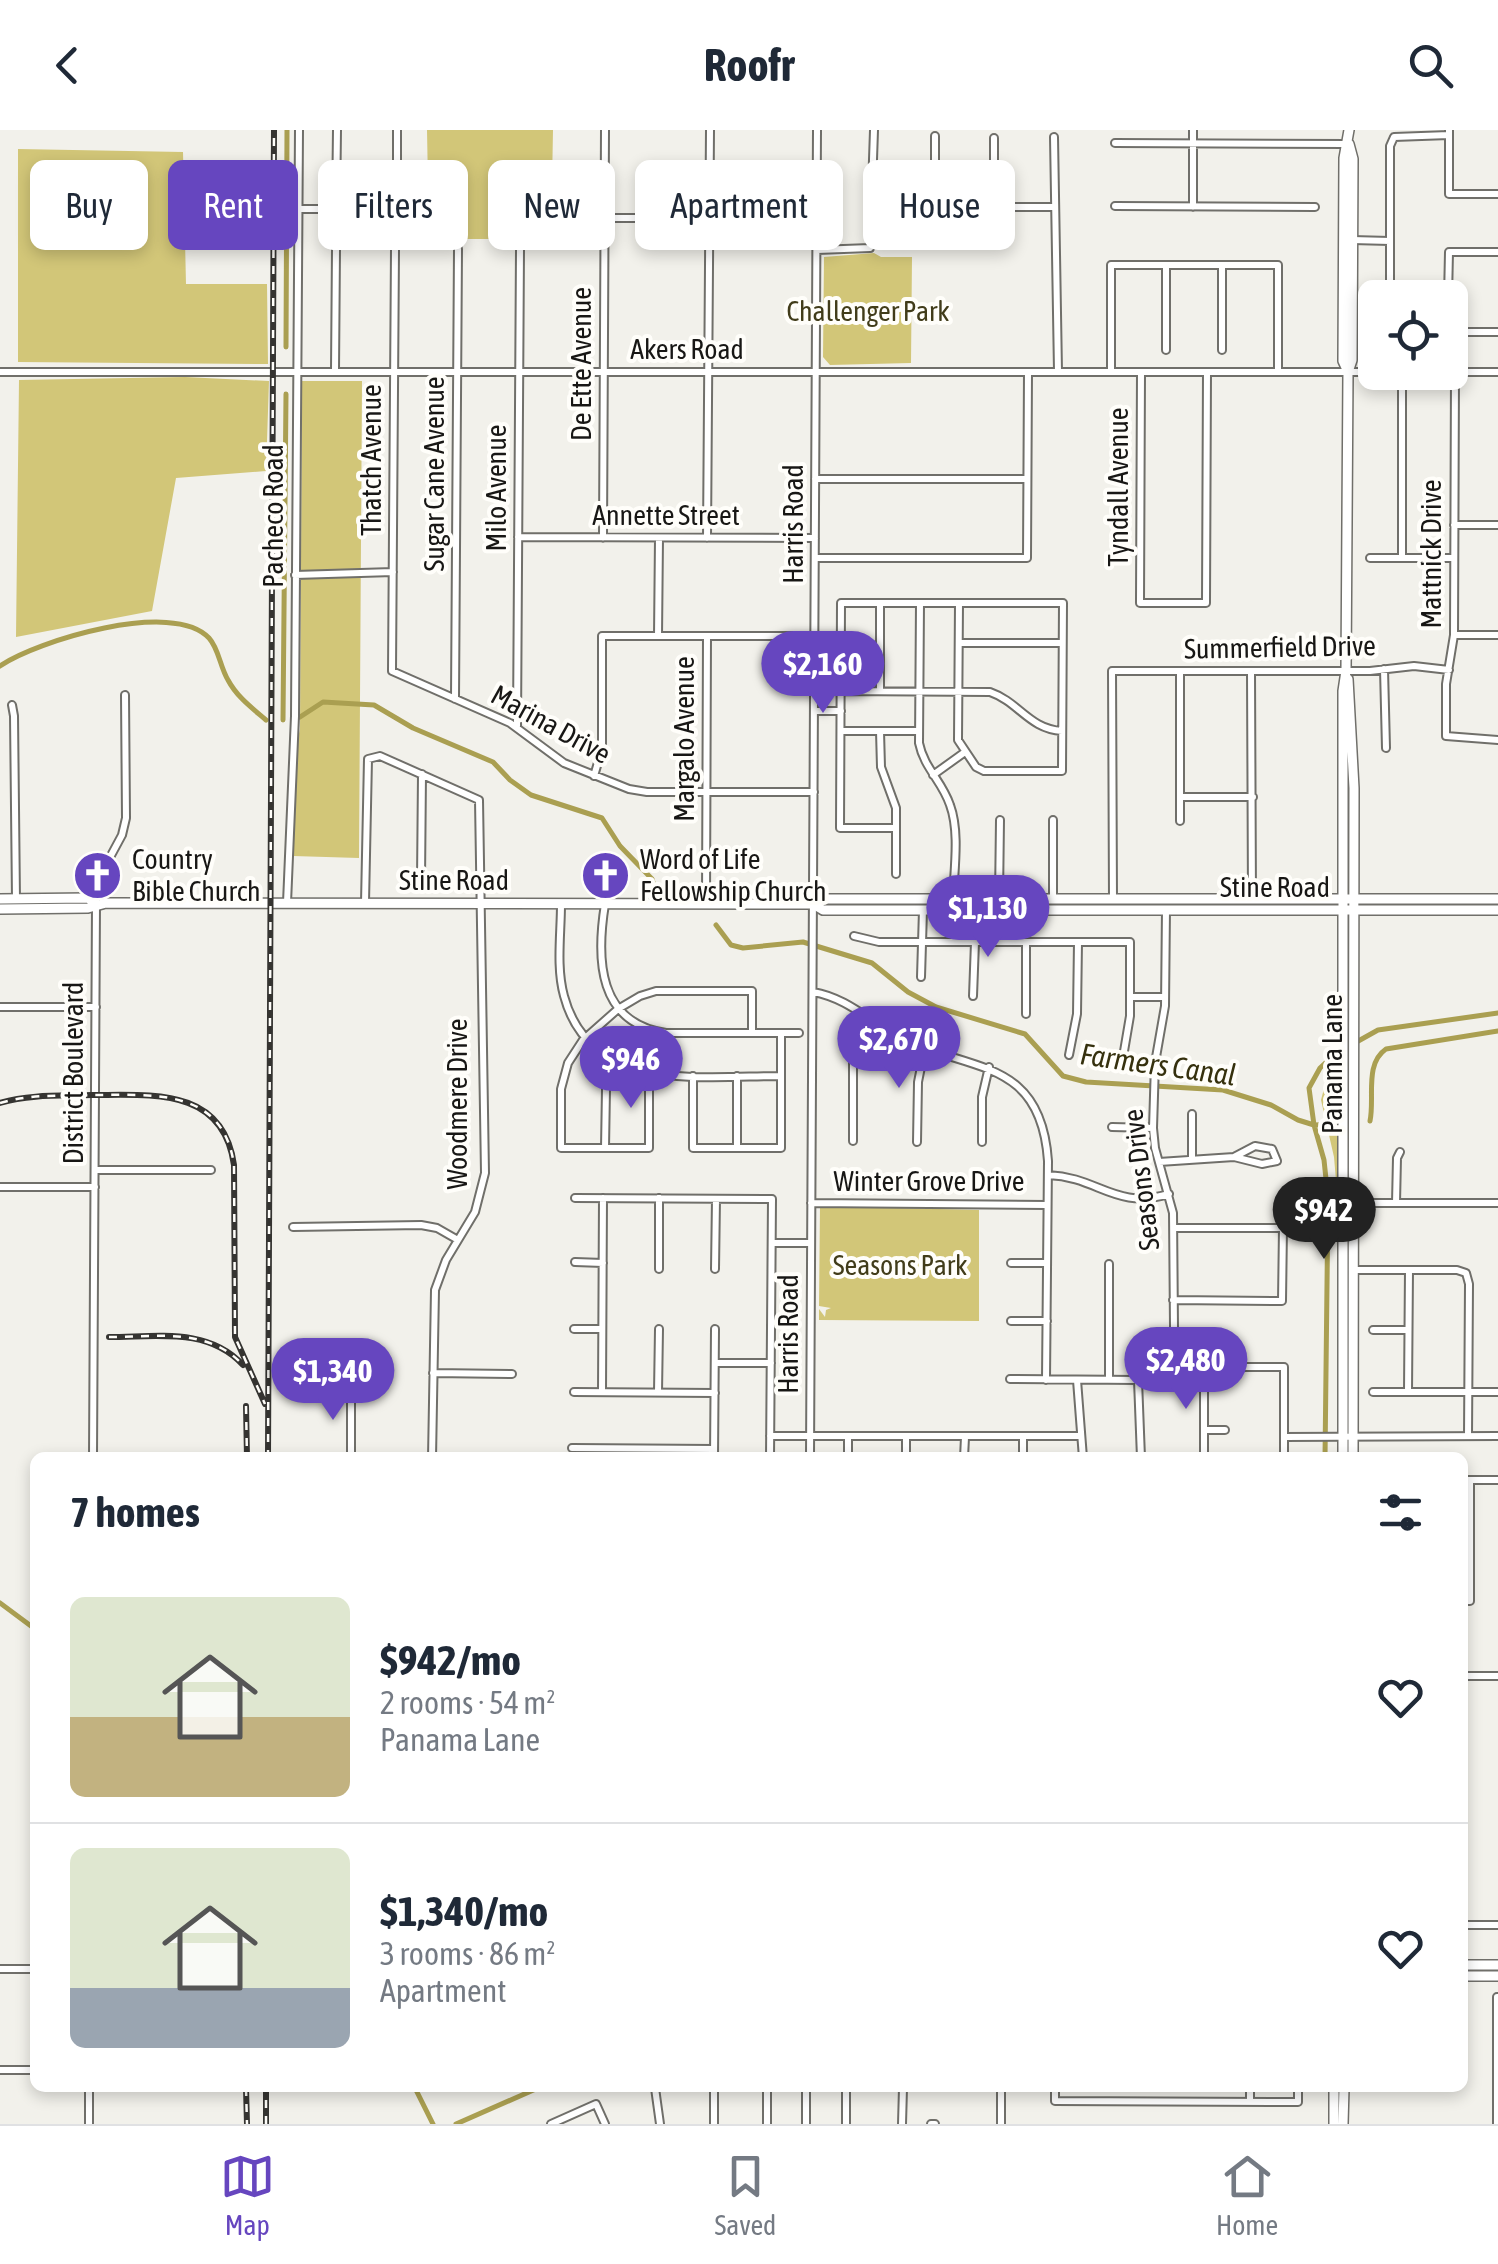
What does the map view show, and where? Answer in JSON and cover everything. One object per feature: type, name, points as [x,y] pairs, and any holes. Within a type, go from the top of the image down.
[{"type":"main road","name":"Panama Lane","points":[[1343,1452],[1344,1183],[1349,1066],[1348,781],[1343,753],[1348,372],[1352,360],[1353,158],[1349,130]]},
{"type":"main road","name":"Panama Lane","points":[[1348,372],[1342,361],[1344,158],[1349,144]]},
{"type":"main road","points":[[1344,204],[1348,236],[1352,240]]},
{"type":"main road","name":"Panama Lane","points":[[1346,672],[1351,696],[1348,790],[1354,830],[1349,904]]},
{"type":"main road","name":"Stine Road","points":[[0,908],[88,898],[96,904],[812,904],[824,900],[1053,898],[1252,899],[1498,910]]},
{"type":"main road","name":"Stine Road","points":[[0,899],[16,904]]},
{"type":"main road","points":[[902,909],[946,904],[953,899]]},
{"type":"main road","points":[[1079,909],[1113,899]]},
{"type":"main road","name":"Stine Road","points":[[812,904],[823,910],[1166,909],[1498,899]]},
{"type":"main road","points":[[1166,909],[1170,904],[1205,900]]},
{"type":"main road","name":"Panama Lane","points":[[1349,1066],[1354,1270],[1343,1437],[1351,1452]]},
{"type":"main road","points":[[1344,1183],[1355,1203]]},
{"type":"main road","points":[[1344,1233],[1348,1264],[1354,1270]]},
{"type":"main road","points":[[1468,1971],[1498,1971]]},
{"type":"main road","points":[[1334,2092],[1334,2124]]},
{"type":"main road","points":[[1344,2092],[1344,2124]]},
{"type":"street","name":"Pacheco Road","points":[[287,903],[294,716],[299,130]]},
{"type":"street","points":[[337,130],[337,160]]},
{"type":"street","points":[[397,130],[397,160]]},
{"type":"street","name":"De Ette Avenue","points":[[605,130],[605,160]]},
{"type":"street","points":[[710,130],[710,160]]},
{"type":"street","name":"Harris Road","points":[[817,130],[817,160]]},
{"type":"street","points":[[874,130],[874,160]]},
{"type":"street","points":[[1192,207],[1193,130]]},
{"type":"street","points":[[1390,280],[1390,146],[1394,137],[1449,133],[1449,194],[1498,194]]},
{"type":"street","points":[[935,136],[935,160]]},
{"type":"street","points":[[1054,137],[1058,372]]},
{"type":"street","points":[[994,138],[994,160]]},
{"type":"street","points":[[1116,143],[1349,144]]},
{"type":"street","points":[[1115,206],[1315,206]]},
{"type":"street","points":[[1015,207],[1055,207]]},
{"type":"street","points":[[300,208],[318,208]]},
{"type":"street","points":[[1352,240],[1390,241]]},
{"type":"street","points":[[335,372],[336,250]]},
{"type":"street","name":"Thatch Avenue","points":[[392,671],[395,250]]},
{"type":"street","name":"Sugar Cane Avenue","points":[[455,699],[458,250]]},
{"type":"street","name":"Milo Avenue","points":[[517,727],[520,250]]},
{"type":"street","name":"De Ette Avenue","points":[[603,538],[604,250]]},
{"type":"street","points":[[708,538],[709,250]]},
{"type":"street","name":"Harris Road","points":[[810,1452],[817,250]]},
{"type":"street","points":[[1448,280],[1448,252],[1498,252]]},
{"type":"street","points":[[1111,372],[1111,265],[1166,265],[1278,265],[1278,372]]},
{"type":"street","points":[[1166,265],[1166,350]]},
{"type":"street","points":[[1222,265],[1222,350]]},
{"type":"street","points":[[1468,332],[1498,332]]},
{"type":"street","name":"Akers Road","points":[[0,372],[1358,372]]},
{"type":"street","points":[[815,558],[1027,558],[1028,372]]},
{"type":"street","name":"Tyndall Avenue","points":[[1141,372],[1140,603],[1206,603],[1206,372]]},
{"type":"street","points":[[1468,372],[1498,372]]},
{"type":"street","points":[[1402,390],[1402,558]]},
{"type":"street","name":"Mattnick Drive","points":[[1452,390],[1454,635],[1446,736],[1498,740]]},
{"type":"street","points":[[815,479],[1028,479]]},
{"type":"street","points":[[1454,525],[1498,525]]},
{"type":"street","name":"Annette Street","points":[[518,537],[815,538]]},
{"type":"street","points":[[658,538],[658,636]]},
{"type":"street","points":[[1370,558],[1454,558]]},
{"type":"street","points":[[295,575],[393,572]]},
{"type":"street","points":[[896,828],[840,828],[841,603],[959,603],[1063,603],[1062,771],[984,770],[976,767],[965,752],[958,740],[959,603]]},
{"type":"street","points":[[880,603],[880,691]]},
{"type":"street","points":[[920,603],[919,730],[923,758],[953,813],[953,899]]},
{"type":"street","points":[[1454,635],[1498,635]]},
{"type":"street","points":[[594,776],[602,749],[602,636],[814,636]]},
{"type":"street","name":"Margalo Avenue","points":[[706,903],[707,636]]},
{"type":"street","points":[[959,643],[1063,644]]},
{"type":"street","name":"Summerfield Drive","points":[[1113,899],[1112,672],[1346,672],[1414,666],[1449,670]]},
{"type":"street","points":[[1384,669],[1386,748]]},
{"type":"street","name":"Marina Drive","points":[[392,671],[517,727],[555,758],[594,776],[647,792],[814,792]]},
{"type":"street","points":[[1180,672],[1180,820]]},
{"type":"street","points":[[1251,672],[1252,899]]},
{"type":"street","points":[[841,691],[997,695],[1036,725],[1062,731]]},
{"type":"street","name":"District Boulevard","points":[[93,1452],[96,904],[101,874],[125,826],[125,695]]},
{"type":"street","points":[[12,706],[16,904]]},
{"type":"street","points":[[814,711],[841,711]]},
{"type":"street","points":[[841,730],[919,730]]},
{"type":"street","points":[[880,730],[881,767],[894,800],[896,874]]},
{"type":"street","points":[[933,775],[965,752]]},
{"type":"street","points":[[364,903],[366,765],[370,756],[380,756],[422,774],[422,880]]},
{"type":"street","name":"Woodmere Drive","points":[[422,774],[478,800],[480,1003],[485,1060],[485,1173],[480,1200],[442,1268],[436,1290],[432,1452]]},
{"type":"street","points":[[1180,797],[1253,797]]},
{"type":"street","points":[[999,898],[1000,820]]},
{"type":"street","points":[[1053,820],[1053,898]]},
{"type":"street","points":[[561,903],[562,986],[571,1016],[586,1038],[615,1061],[649,1074],[781,1076]]},
{"type":"street","points":[[605,903],[604,981],[618,1010],[639,1026],[656,1032],[800,1033]]},
{"type":"street","points":[[921,977],[923,909]]},
{"type":"street","name":"Seasons Drive","points":[[1166,909],[1165,998],[1154,1079],[1153,1128],[1174,1228],[1174,1326]]},
{"type":"street","points":[[854,936],[879,942],[1130,942],[1130,998],[1122,1063]]},
{"type":"street","points":[[973,996],[975,942]]},
{"type":"street","points":[[1026,942],[1026,1014]]},
{"type":"street","points":[[1069,1055],[1078,1014],[1078,942]]},
{"type":"street","points":[[649,1074],[649,1148],[561,1148],[564,1072],[572,1055],[618,1010],[640,996],[656,992],[752,990],[752,1033]]},
{"type":"street","points":[[812,992],[843,1001],[901,1038],[989,1067],[1015,1085],[1034,1110],[1046,1140],[1048,1174],[1046,1380]]},
{"type":"street","points":[[1130,998],[1165,998]]},
{"type":"street","points":[[0,1007],[96,1007]]},
{"type":"street","points":[[853,1141],[854,1054],[863,1013]]},
{"type":"street","points":[[693,1076],[693,1148],[781,1148],[781,1033]]},
{"type":"street","points":[[917,1142],[918,1082],[924,1047]]},
{"type":"street","points":[[605,1148],[606,1089],[615,1061]]},
{"type":"street","points":[[982,1142],[982,1097],[989,1067]]},
{"type":"street","points":[[737,1076],[737,1148]]},
{"type":"street","points":[[1192,1114],[1192,1158]]},
{"type":"street","points":[[1112,1127],[1153,1128]]},
{"type":"street","points":[[1159,1162],[1234,1157],[1273,1164],[1278,1158],[1272,1149],[1260,1146],[1234,1157]]},
{"type":"street","points":[[1396,1203],[1400,1152]]},
{"type":"street","points":[[95,1170],[211,1170]]},
{"type":"street","points":[[1048,1174],[1077,1179],[1126,1199],[1169,1194]]},
{"type":"street","points":[[0,1187],[95,1187]]},
{"type":"street","points":[[575,1198],[772,1199],[770,1452]]},
{"type":"street","points":[[602,1392],[603,1198]]},
{"type":"street","points":[[659,1269],[660,1198]]},
{"type":"street","points":[[716,1198],[716,1269]]},
{"type":"street","name":"Winter Grove Drive","points":[[811,1203],[1048,1205]]},
{"type":"street","points":[[1355,1203],[1498,1203]]},
{"type":"street","points":[[294,1226],[421,1225],[458,1240]]},
{"type":"street","points":[[1174,1228],[1283,1228],[1282,1301],[1174,1300]]},
{"type":"street","points":[[772,1243],[811,1243]]},
{"type":"street","points":[[575,1262],[603,1262]]},
{"type":"street","points":[[1011,1263],[1047,1263]]},
{"type":"street","points":[[1109,1380],[1110,1264]]},
{"type":"street","points":[[1354,1270],[1466,1273],[1468,1436]]},
{"type":"street","points":[[1408,1392],[1409,1270]]},
{"type":"street","points":[[1010,1321],[1047,1321]]},
{"type":"street","points":[[574,1329],[602,1330]]},
{"type":"street","points":[[658,1392],[659,1329]]},
{"type":"street","points":[[714,1452],[715,1330]]},
{"type":"street","points":[[1373,1330],[1408,1330]]},
{"type":"street","points":[[715,1362],[771,1363]]},
{"type":"street","points":[[1204,1366],[1204,1452]]},
{"type":"street","points":[[1010,1379],[1138,1380],[1184,1367],[1284,1367],[1284,1452]]},
{"type":"street","points":[[433,1373],[512,1374]]},
{"type":"street","points":[[1076,1380],[1082,1452]]},
{"type":"street","points":[[1138,1380],[1141,1452]]},
{"type":"street","points":[[292,1390],[351,1389],[351,1452]]},
{"type":"street","points":[[574,1392],[714,1393]]},
{"type":"street","points":[[1373,1392],[1498,1392]]},
{"type":"street","points":[[1204,1430],[1225,1430]]},
{"type":"street","points":[[770,1436],[1081,1436]]},
{"type":"street","points":[[848,1436],[848,1452]]},
{"type":"street","points":[[1284,1437],[1498,1436]]},
{"type":"street","points":[[906,1437],[906,1452]]},
{"type":"street","points":[[964,1452],[965,1437]]},
{"type":"street","points":[[1023,1438],[1023,1452]]},
{"type":"street","points":[[572,1448],[596,1452]]},
{"type":"street","points":[[1468,1480],[1498,1480]]},
{"type":"street","points":[[1468,1676],[1498,1676]]},
{"type":"street","points":[[1468,1924],[1498,1925]]},
{"type":"street","points":[[0,1969],[30,1969]]},
{"type":"street","points":[[1497,1997],[1497,2124]]},
{"type":"street","points":[[0,2070],[30,2070]]},
{"type":"street","points":[[89,2092],[89,2124]]},
{"type":"street","points":[[656,2092],[660,2124]]},
{"type":"street","points":[[714,2092],[714,2124]]},
{"type":"street","points":[[767,2092],[767,2124]]},
{"type":"street","points":[[806,2092],[806,2124]]},
{"type":"street","points":[[846,2092],[846,2124]]},
{"type":"street","points":[[902,2092],[902,2124]]},
{"type":"street","points":[[1001,2092],[1001,2124]]},
{"type":"street","points":[[1055,2092],[1055,2101],[1104,2102],[1298,2102],[1298,2092]]},
{"type":"street","points":[[1104,2092],[1104,2102]]},
{"type":"street","points":[[1152,2092],[1152,2102]]},
{"type":"street","points":[[1201,2092],[1201,2102]]},
{"type":"street","points":[[1250,2092],[1250,2102]]},
{"type":"street","points":[[552,2124],[596,2104],[605,2124]]},
{"type":"green space","points":[[427,130],[553,130],[552,160],[488,160],[488,239],[468,239],[468,160],[428,160]]},
{"type":"green space","points":[[18,149],[183,152],[183,160],[168,160],[168,250],[185,250],[186,284],[267,284],[268,364],[18,362]]},
{"type":"green space","name":"Challenger Park","points":[[874,253],[881,257],[912,257],[911,363],[830,365],[823,357],[824,257]]},
{"type":"green space","points":[[185,377],[269,381],[266,471],[176,478],[152,611],[16,637],[19,380]]},
{"type":"green space","points":[[302,381],[362,381],[359,858],[293,856],[294,757],[300,729]]},
{"type":"green space","points":[[1338,1067],[1338,1204],[1334,1157],[1321,1100],[1326,1081]]},
{"type":"green space","name":"Seasons Park","points":[[820,1206],[979,1210],[979,1321],[819,1320],[819,1309],[825,1317],[826,1310],[831,1308],[819,1306]]},
{"type":"waterway","points":[[286,347],[287,130]]},
{"type":"waterway","points":[[283,720],[286,394]]},
{"type":"waterway","name":"Farmers Canal","points":[[0,666],[43,646],[104,628],[166,622],[191,627],[209,638],[232,686],[266,720]]},
{"type":"waterway","name":"Farmers Canal","points":[[300,717],[323,702],[374,705],[413,728],[493,762],[531,795],[602,818],[620,846],[652,879],[656,893]]},
{"type":"waterway","name":"Farmers Canal","points":[[716,925],[731,945],[743,948],[803,942],[872,963],[908,992],[936,1007],[1025,1034],[1063,1076],[1086,1082],[1223,1090],[1271,1105],[1314,1125],[1339,1124]]},
{"type":"waterway","points":[[1325,1452],[1328,1198],[1309,1088],[1320,1068],[1335,1054],[1378,1030],[1498,1013]]},
{"type":"waterway","name":"Farmers Canal","points":[[1370,1121],[1373,1072],[1379,1055],[1386,1049],[1498,1031]]},
{"type":"waterway","points":[[0,1603],[30,1625]]},
{"type":"waterway","points":[[417,2092],[433,2124]]},
{"type":"waterway","points":[[456,2124],[529,2092]]},
{"type":"railway","points":[[268,1452],[274,130]]},
{"type":"railway","points":[[0,1103],[46,1096],[160,1097],[200,1109],[216,1121],[234,1165],[235,1337],[265,1404]]},
{"type":"railway","points":[[109,1337],[198,1339],[229,1353],[243,1365]]},
{"type":"railway","points":[[246,1406],[247,1452]]},
{"type":"railway","points":[[246,2092],[247,2124]]},
{"type":"railway","points":[[266,2092],[266,2124]]},
{"type":"place","name":"Country Bible Church","points":[[97,875]]},
{"type":"place","name":"Word of Life Fellowship Church","points":[[605,875]]}]
